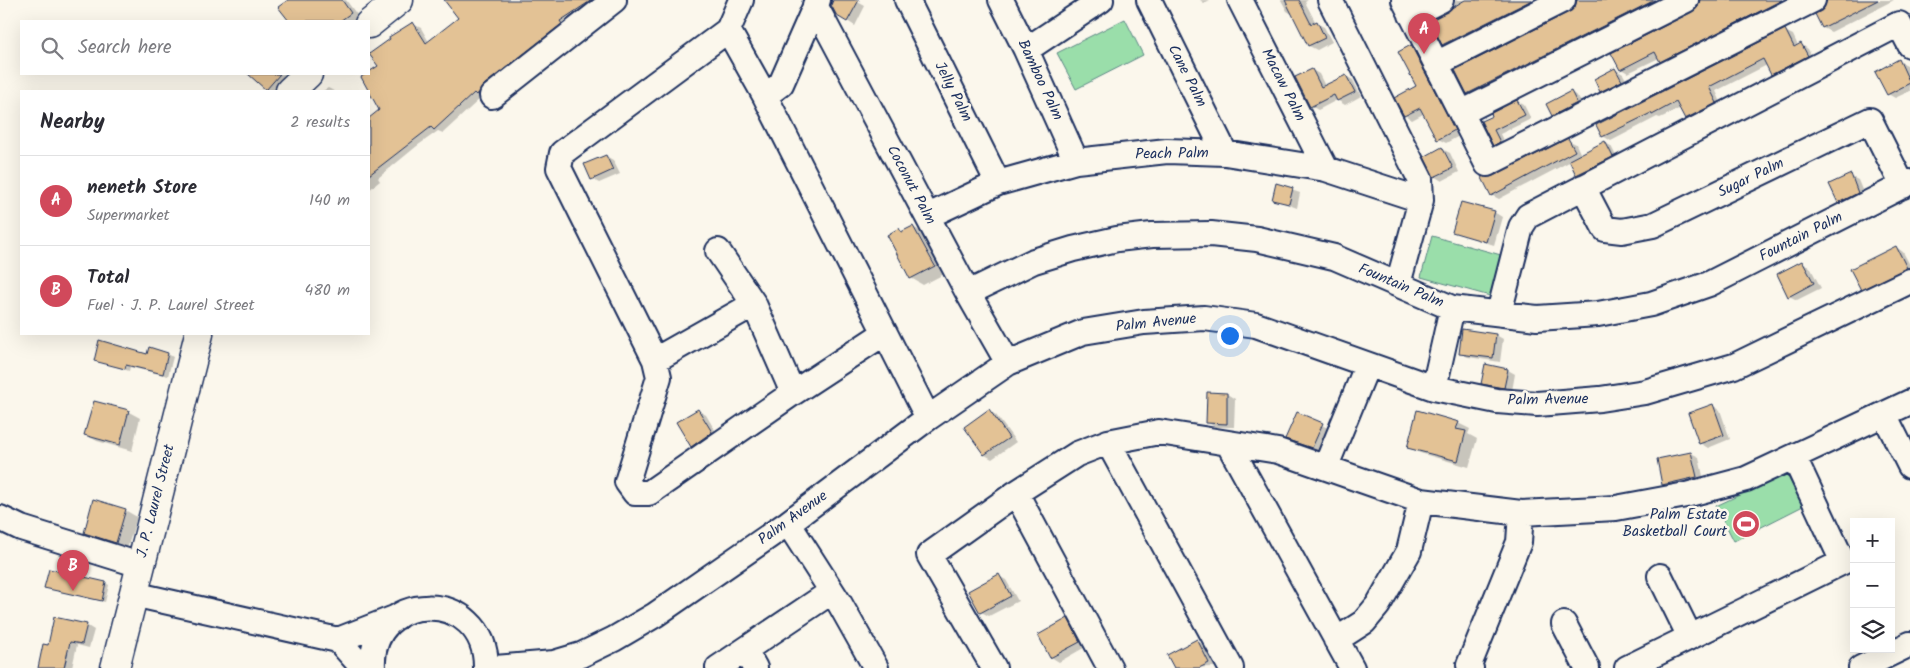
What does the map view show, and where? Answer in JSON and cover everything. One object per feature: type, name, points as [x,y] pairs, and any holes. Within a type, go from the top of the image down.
[{"type":"main road","points":[[370,23],[399,0]]},
{"type":"main road","points":[[291,90],[307,75]]},
{"type":"main road","name":"J. P. Laurel Street","points":[[115,668],[199,335]]},
{"type":"street","points":[[492,96],[614,0]]},
{"type":"street","points":[[741,0],[728,30],[562,153],[558,168],[655,360],[659,377],[627,482],[635,493],[649,494],[793,393],[883,334]]},
{"type":"street","name":"Jelly Palm","points":[[907,0],[998,183]]},
{"type":"street","name":"Bamboo Palm","points":[[1001,0],[1026,50],[1076,161]]},
{"type":"street","points":[[1026,50],[1101,0]]},
{"type":"street","name":"Cane Palm","points":[[1149,0],[1225,153]]},
{"type":"street","name":"Macaw Palm","points":[[1240,0],[1326,170]]},
{"type":"street","points":[[1330,0],[1420,179],[1421,200],[1398,284]]},
{"type":"street","points":[[1442,0],[1407,8],[1487,164],[1812,0]]},
{"type":"street","points":[[1436,64],[1563,0]]},
{"type":"street","points":[[1461,113],[1686,0]]},
{"type":"street","points":[[765,96],[781,84],[816,3]]},
{"type":"street","name":"Coconut Palm","points":[[816,3],[968,293],[1008,364]]},
{"type":"street","points":[[1499,313],[1522,227],[1528,216],[1899,24],[1910,45]]},
{"type":"street","points":[[728,30],[765,96],[883,334],[928,418]]},
{"type":"street","name":"Sugar Palm","points":[[1583,187],[1605,230],[1622,231],[1653,225],[1870,120],[1907,184]]},
{"type":"street","name":"Peach Palm","points":[[928,216],[998,183],[1076,161],[1166,151],[1225,153],[1326,170],[1421,200]]},
{"type":"street","name":"Fountain Palm","points":[[968,293],[1034,261],[1117,239],[1152,235],[1211,234],[1288,245],[1334,257],[1452,308],[1537,318],[1581,315],[1651,304],[1709,284],[1907,184]]},
{"type":"street","points":[[718,251],[754,304],[793,393]]},
{"type":"street","name":"Palm Avenue","points":[[495,668],[554,663],[581,655],[614,639],[655,615],[788,523],[928,418],[1008,364],[1083,332],[1144,322],[1204,318],[1256,325],[1367,366],[1434,388],[1497,401],[1537,404],[1645,392],[1734,366],[1910,281]]},
{"type":"street","points":[[655,360],[754,304]]},
{"type":"street","points":[[1434,388],[1452,308]]},
{"type":"street","points":[[1326,466],[1367,366]]},
{"type":"street","points":[[994,668],[929,555],[1016,493],[1077,454],[1108,442],[1159,432],[1278,451],[1326,466],[1421,501],[1521,513],[1616,508],[1686,495],[1746,479],[1885,416],[1910,402]]},
{"type":"street","points":[[1885,416],[1910,466]]},
{"type":"street","points":[[1108,442],[1231,668]]},
{"type":"street","points":[[1228,443],[1352,668]]},
{"type":"street","points":[[1627,668],[1843,562],[1794,457]]},
{"type":"street","points":[[1016,493],[1110,668]]},
{"type":"street","points":[[1336,640],[1364,622],[1378,605],[1409,551],[1421,501]]},
{"type":"street","points":[[1471,668],[1470,665],[1519,542],[1521,513]]},
{"type":"street","points":[[0,518],[30,531],[140,565]]},
{"type":"street","points":[[788,523],[876,668]]},
{"type":"street","points":[[1660,576],[1690,637]]},
{"type":"street","points":[[718,668],[750,659],[831,592]]},
{"type":"street","points":[[133,594],[338,640],[413,609],[432,606],[458,614],[478,633],[485,650],[486,668]]},
{"type":"street","points":[[373,668],[373,656],[379,638],[397,617]]},
{"type":"street","points":[[1564,624],[1587,668]]},
{"type":"street","points":[[338,640],[363,668]]},
{"type":"street","points":[[1862,668],[1910,644]]},
{"type":"green space","points":[[1125,19],[1143,55],[1076,89],[1057,53]]},
{"type":"green space","points":[[1432,236],[1501,255],[1490,296],[1421,277]]},
{"type":"green space","name":"Palm Estate Basketball Court","points":[[1786,473],[1803,506],[1734,541],[1716,506]]},
{"type":"building","points":[[288,0],[342,0],[351,13],[341,20],[288,20],[278,7]]},
{"type":"building","points":[[444,0],[592,0],[560,21],[562,24],[484,85],[479,93],[476,95],[474,93],[434,130],[431,127],[370,174],[370,117],[379,110],[370,90],[368,90],[361,77],[370,75],[370,71],[378,66],[370,53],[390,39],[389,37],[413,22],[426,43],[458,18]]},
{"type":"building","points":[[833,0],[859,0],[847,22],[837,16],[831,5]]},
{"type":"building","points":[[1285,0],[1299,0],[1311,24],[1317,21],[1325,38],[1308,46]]},
{"type":"building","points":[[1465,0],[1532,0],[1442,45],[1430,21]]},
{"type":"building","points":[[1577,0],[1655,0],[1467,94],[1455,70],[1569,12],[1575,7]]},
{"type":"building","points":[[1700,0],[1782,0],[1660,62],[1655,52],[1620,70],[1611,53],[1692,12],[1698,7]]},
{"type":"building","points":[[1827,0],[1878,0],[1822,28],[1815,14],[1824,8]]},
{"type":"building","points":[[1785,29],[1794,47],[1801,43],[1808,56],[1771,75],[1763,59],[1709,87],[1717,103],[1685,119],[1676,102],[1602,137],[1596,125]]},
{"type":"building","points":[[1411,45],[1455,130],[1437,140],[1420,108],[1404,116],[1394,98],[1416,86],[1398,52]]},
{"type":"building","points":[[1899,59],[1910,83],[1887,95],[1875,72]]},
{"type":"building","points":[[1615,68],[1622,81],[1600,92],[1594,79]]},
{"type":"building","points":[[1312,69],[1321,87],[1346,75],[1355,92],[1337,101],[1334,95],[1310,107],[1295,77]]},
{"type":"building","points":[[249,75],[279,75],[266,90]]},
{"type":"building","points":[[1571,91],[1577,103],[1552,116],[1546,104]]},
{"type":"building","points":[[1517,100],[1525,115],[1494,130],[1500,142],[1493,146],[1481,121],[1492,116],[1491,113]]},
{"type":"building","points":[[1568,138],[1575,151],[1491,196],[1481,176],[1493,176]]},
{"type":"building","points":[[1605,141],[1613,157],[1576,175],[1569,160]]},
{"type":"building","points":[[1442,147],[1453,168],[1434,177],[1424,157]]},
{"type":"building","points":[[606,155],[613,170],[591,180],[584,164]]},
{"type":"building","points":[[1851,174],[1858,193],[1838,203],[1829,184]]},
{"type":"building","points":[[1276,183],[1293,188],[1289,204],[1272,200]]},
{"type":"building","points":[[1461,202],[1495,211],[1486,242],[1452,232]]},
{"type":"building","points":[[913,226],[935,266],[910,279],[887,235],[899,228],[901,232]]},
{"type":"building","points":[[1896,246],[1907,268],[1861,290],[1850,269]]},
{"type":"building","points":[[1802,261],[1814,283],[1788,297],[1777,274]]},
{"type":"building","points":[[1462,329],[1496,334],[1493,358],[1459,354]]},
{"type":"building","points":[[99,340],[147,354],[149,347],[168,353],[163,374],[126,365],[125,369],[94,361]]},
{"type":"building","points":[[1485,364],[1508,369],[1504,388],[1481,384]]},
{"type":"building","points":[[1207,392],[1227,393],[1227,424],[1206,423]]},
{"type":"building","points":[[94,401],[129,410],[120,445],[84,435]]},
{"type":"building","points":[[1713,404],[1724,435],[1699,444],[1688,413]]},
{"type":"building","points":[[698,409],[712,432],[691,447],[676,422]]},
{"type":"building","points":[[989,409],[1009,438],[984,455],[964,427]]},
{"type":"building","points":[[1417,410],[1459,422],[1456,429],[1466,431],[1458,461],[1407,448]]},
{"type":"building","points":[[1297,412],[1323,423],[1312,448],[1285,439]]},
{"type":"building","points":[[1691,452],[1697,477],[1662,485],[1657,459]]},
{"type":"building","points":[[93,499],[126,509],[116,543],[84,533]]},
{"type":"building","points":[[49,569],[106,582],[102,601],[44,588]]},
{"type":"building","points":[[999,574],[1011,596],[980,613],[968,591]]},
{"type":"building","points":[[54,617],[87,624],[82,644],[70,642],[64,668],[38,668],[43,644],[48,645]]},
{"type":"building","points":[[1068,618],[1080,642],[1050,658],[1038,635]]},
{"type":"building","points":[[1197,639],[1209,663],[1199,668],[1174,668],[1167,655]]},
{"type":"place","name":"neneth Store","points":[[1424,54]]},
{"type":"place","name":"Palm Estate Basketball Court","points":[[1746,524]]},
{"type":"place","name":"Total","points":[[73,591]]}]
